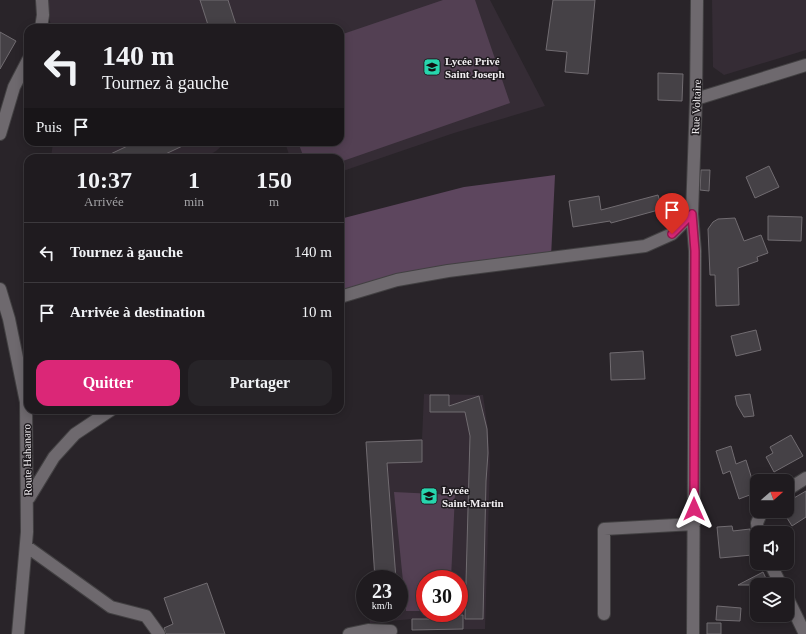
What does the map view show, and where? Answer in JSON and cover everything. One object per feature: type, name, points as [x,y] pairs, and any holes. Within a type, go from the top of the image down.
[{"type":"street","points":[[42,0],[43,15],[42,24]]},
{"type":"street","name":"Rue Voltaire","points":[[693,634],[695,251],[692,214],[696,99],[696,0]]},
{"type":"street","points":[[696,99],[806,65]]},
{"type":"street","points":[[0,134],[2,113],[24,68]]},
{"type":"street","points":[[344,296],[397,280],[448,271],[645,246],[672,234],[692,214]]},
{"type":"street","name":"Route Hahanaro","points":[[0,289],[9,319],[24,392]]},
{"type":"street","name":"Route Hahanaro","points":[[18,634],[26,546],[28,499],[26,414]]},
{"type":"street","points":[[28,499],[54,457],[75,434],[105,414]]},
{"type":"street","points":[[794,486],[806,478]]},
{"type":"street","points":[[604,614],[604,529],[694,524]]},
{"type":"street","points":[[26,546],[111,607],[146,616],[159,634]]},
{"type":"street","points":[[794,611],[805,634]]},
{"type":"street","points":[[349,634],[368,630],[391,631]]},
{"type":"shaded area","name":"Lycée Privé Saint Joseph","points":[[47,0],[490,0],[545,106],[454,133],[344,171],[344,154],[289,154],[286,146],[344,146],[344,24],[50,24]]},
{"type":"shaded area","points":[[443,0],[475,0],[510,103],[344,161],[344,154],[302,154],[300,146],[344,146],[344,34]]},
{"type":"shaded area","points":[[712,0],[806,0],[806,50],[724,75],[713,67]]},
{"type":"shaded area","points":[[52,146],[222,146],[211,154],[52,154]]},
{"type":"shaded area","points":[[555,175],[551,257],[448,271],[344,296],[344,218],[464,187]]},
{"type":"shaded area","name":"Lycée Saint-Martin","points":[[424,394],[483,395],[488,430],[490,465],[485,629],[412,630],[411,619],[408,619],[408,570],[374,570],[366,442],[422,439]]},
{"type":"shaded area","points":[[394,492],[455,495],[451,570],[416,570],[416,611],[408,611],[408,570],[402,570]]},
{"type":"building","points":[[200,0],[228,0],[236,24],[208,24]]},
{"type":"building","points":[[553,0],[595,0],[588,74],[565,72],[567,52],[546,50]]},
{"type":"building","points":[[0,32],[16,41],[0,69]]},
{"type":"building","points":[[658,73],[683,74],[682,101],[658,100]]},
{"type":"building","points":[[128,146],[182,146],[166,154],[110,154]]},
{"type":"building","points":[[769,166],[779,187],[755,198],[746,177]]},
{"type":"building","points":[[701,170],[710,170],[709,191],[700,190]]},
{"type":"building","points":[[658,195],[662,209],[611,223],[610,221],[573,227],[569,201],[599,196],[601,210]]},
{"type":"building","points":[[768,216],[802,217],[801,241],[768,240]]},
{"type":"building","points":[[735,218],[744,241],[761,235],[768,253],[757,257],[758,261],[738,268],[739,305],[716,306],[715,275],[710,275],[708,229],[713,222],[718,219]]},
{"type":"building","points":[[756,330],[761,350],[736,356],[731,336]]},
{"type":"building","points":[[643,351],[645,379],[611,380],[610,353]]},
{"type":"building","points":[[750,394],[754,416],[744,417],[737,405],[735,396]]},
{"type":"building","points":[[430,395],[449,395],[449,406],[479,396],[487,429],[488,453],[483,619],[468,619],[468,570],[466,570],[470,436],[465,412],[430,412]]},
{"type":"building","points":[[791,435],[803,456],[774,472],[766,457],[773,453],[770,447]]},
{"type":"building","points":[[422,440],[422,462],[387,463],[395,570],[374,570],[366,442]]},
{"type":"building","points":[[731,446],[736,464],[746,460],[750,474],[750,495],[739,499],[730,471],[723,474],[716,451]]},
{"type":"building","points":[[806,491],[806,517],[792,526],[787,518],[794,518],[794,498]]},
{"type":"building","points":[[732,526],[733,531],[750,529],[750,555],[720,558],[717,527]]},
{"type":"building","points":[[763,572],[766,578],[751,578]]},
{"type":"building","points":[[750,579],[750,585],[738,585]]},
{"type":"building","points":[[207,583],[225,634],[166,634],[164,628],[173,624],[164,598]]},
{"type":"building","points":[[717,606],[741,608],[740,621],[716,620]]},
{"type":"building","points":[[412,619],[416,619],[416,622],[463,622],[463,629],[412,630]]},
{"type":"building","points":[[707,623],[721,623],[721,634],[707,634]]},
{"type":"place","name":"Lycée Privé Saint Joseph","points":[[432,67]]},
{"type":"place","name":"Lycée Saint-Martin","points":[[429,496]]},
{"type":"route","points":[[672,234],[692,214],[695,251],[694,509]]}]
